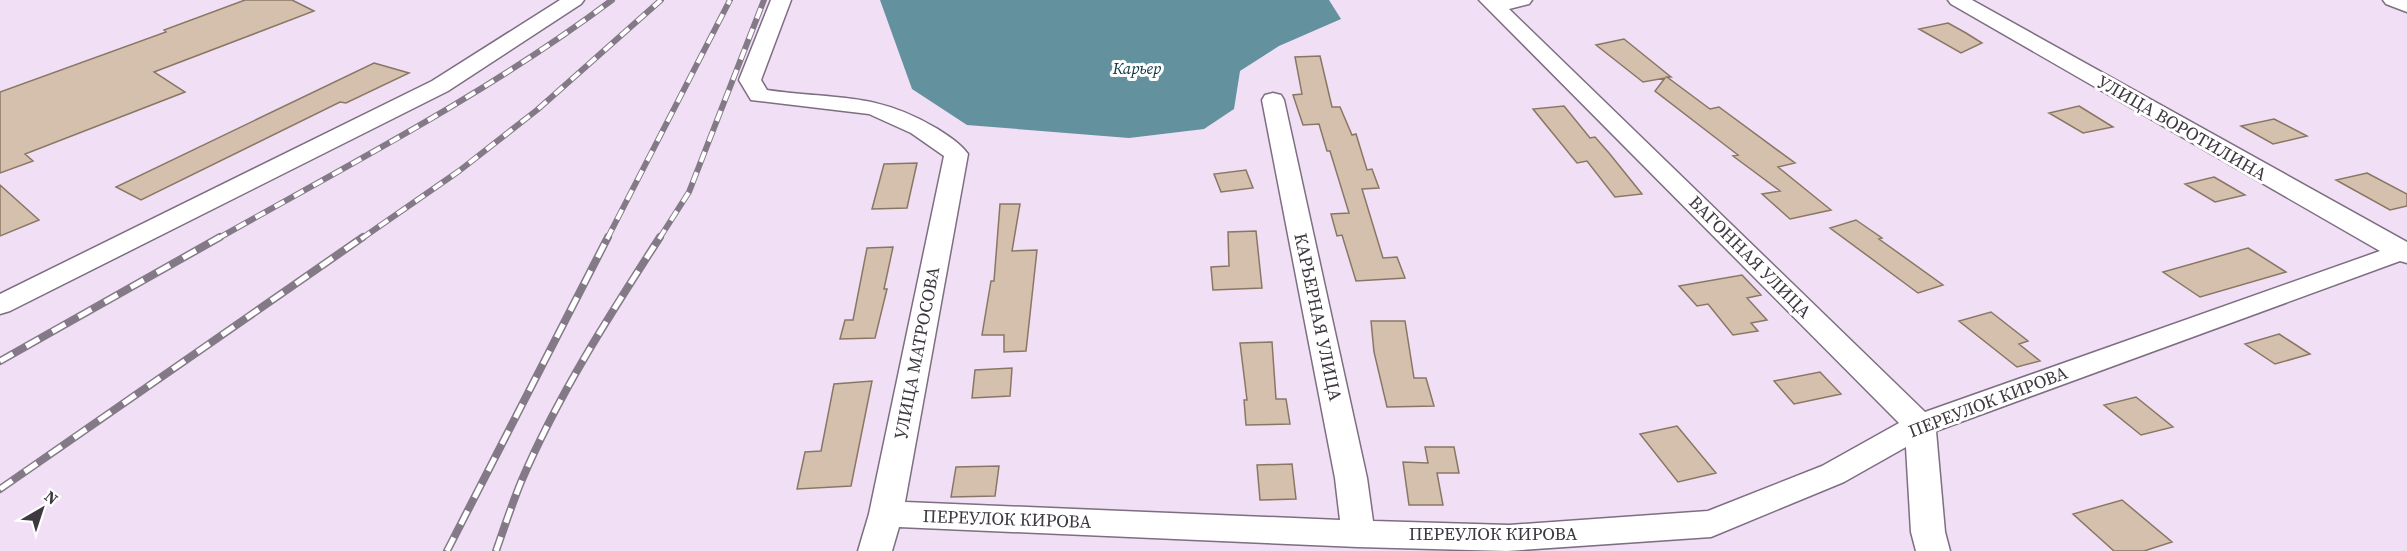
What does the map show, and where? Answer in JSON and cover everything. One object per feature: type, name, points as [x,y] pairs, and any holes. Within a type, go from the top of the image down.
[{"type":"street","points":[[0,305],[440,86],[574,0]]},
{"type":"street","name":"УЛИЦА МАТРОСОВА","points":[[781,0],[750,80],[759,95],[778,99],[849,103],[879,110],[911,122],[957,154],[886,514],[874,551]]},
{"type":"street","points":[[1492,3],[1522,0]]},
{"type":"street","name":"УЛИЦА ВОРОТИЛИНА","points":[[1958,0],[2405,252]]},
{"type":"street","points":[[2393,0],[2407,6]]},
{"type":"street","name":"ВАГОННАЯ УЛИЦА","points":[[1492,3],[1920,425]]},
{"type":"street","name":"КАРЬЕРНАЯ УЛИЦА","points":[[1273,100],[1352,478],[1358,534]]},
{"type":"street","name":"ПЕРЕУЛОК КИРОВА","points":[[886,514],[1358,534],[1509,538],[1711,524],[1833,474],[1920,425],[2405,252]]},
{"type":"street","points":[[1920,425],[1928,532],[1934,551]]},
{"type":"water","name":"Карьер","points":[[880,0],[1329,0],[1341,19],[1279,46],[1240,71],[1234,109],[1204,129],[1129,138],[967,125],[912,89]]},
{"type":"building","points":[[245,0],[292,0],[314,11],[154,72],[185,92],[25,154],[33,161],[0,173],[0,92],[166,32],[164,30]]},
{"type":"building","points":[[1948,23],[1982,43],[1961,53],[1919,29]]},
{"type":"building","points":[[1624,39],[1671,77],[1667,77],[1710,109],[1719,107],[1795,163],[1778,167],[1831,210],[1790,219],[1762,194],[1780,191],[1733,156],[1738,155],[1655,91],[1665,78],[1643,82],[1596,45]]},
{"type":"building","points":[[1320,56],[1332,107],[1340,107],[1352,135],[1356,134],[1367,170],[1372,169],[1379,188],[1362,189],[1383,258],[1397,257],[1405,278],[1356,281],[1342,235],[1337,236],[1331,214],[1349,213],[1330,151],[1327,151],[1319,124],[1303,125],[1293,95],[1302,94],[1295,57]]},
{"type":"building","points":[[374,63],[409,73],[346,103],[340,102],[141,200],[116,187]]},
{"type":"building","points":[[1564,106],[1590,138],[1595,137],[1642,194],[1615,197],[1587,161],[1577,163],[1533,109]]},
{"type":"building","points":[[2079,106],[2113,127],[2083,133],[2049,113]]},
{"type":"building","points":[[2274,119],[2307,136],[2273,144],[2241,126]]},
{"type":"building","points":[[917,163],[907,208],[872,209],[884,164]]},
{"type":"building","points":[[1246,170],[1253,188],[1221,192],[1214,174]]},
{"type":"building","points":[[2367,173],[2407,194],[2407,206],[2390,210],[2336,180]]},
{"type":"building","points":[[2214,177],[2245,195],[2215,202],[2185,184]]},
{"type":"building","points":[[0,185],[39,220],[0,236]]},
{"type":"building","points":[[1000,204],[1020,204],[1012,251],[1037,250],[1026,351],[1004,352],[1004,335],[982,335],[991,281],[994,281]]},
{"type":"building","points":[[1856,220],[1943,285],[1918,293],[1830,228]]},
{"type":"building","points":[[1256,231],[1262,288],[1213,290],[1211,267],[1229,266],[1228,232]]},
{"type":"building","points":[[893,247],[884,289],[887,289],[875,338],[840,339],[845,320],[853,320],[867,248]]},
{"type":"building","points":[[2248,248],[2286,272],[2200,297],[2163,272]]},
{"type":"building","points":[[1742,275],[1761,295],[1747,298],[1767,320],[1751,323],[1758,331],[1733,335],[1708,304],[1697,306],[1679,286]]},
{"type":"building","points":[[1991,312],[2028,341],[2019,344],[2040,361],[2017,367],[1959,321]]},
{"type":"building","points":[[1371,321],[1405,321],[1414,378],[1426,378],[1434,406],[1387,407],[1374,352]]},
{"type":"building","points":[[2279,334],[2310,354],[2275,364],[2245,344]]},
{"type":"building","points":[[1272,342],[1276,399],[1286,399],[1290,424],[1246,425],[1244,400],[1247,400],[1240,343]]},
{"type":"building","points":[[1012,368],[1010,396],[972,398],[975,370]]},
{"type":"building","points":[[1820,372],[1841,394],[1794,404],[1774,381]]},
{"type":"building","points":[[872,381],[851,486],[797,489],[805,452],[821,451],[834,384]]},
{"type":"building","points":[[2136,397],[2173,427],[2141,435],[2104,405]]},
{"type":"building","points":[[1677,426],[1716,473],[1678,482],[1640,434]]},
{"type":"building","points":[[1425,447],[1454,447],[1459,473],[1437,473],[1443,505],[1409,505],[1403,462],[1428,463]]},
{"type":"building","points":[[1292,464],[1296,499],[1260,500],[1257,465]]},
{"type":"building","points":[[999,466],[995,496],[951,497],[956,467]]},
{"type":"building","points":[[2122,500],[2172,542],[2144,551],[2114,551],[2073,514]]},
{"type":"railway","points":[[217,239],[419,126],[517,66],[612,0]]},
{"type":"railway","points":[[361,239],[459,171],[537,110],[661,0]]},
{"type":"railway","points":[[607,239],[730,0]]},
{"type":"railway","points":[[659,239],[689,192],[764,0]]},
{"type":"railway","points":[[0,361],[220,237]]},
{"type":"railway","points":[[0,489],[363,237]]},
{"type":"railway","points":[[447,551],[608,237]]},
{"type":"railway","points":[[496,551],[521,482],[551,418],[603,326],[660,237]]}]
